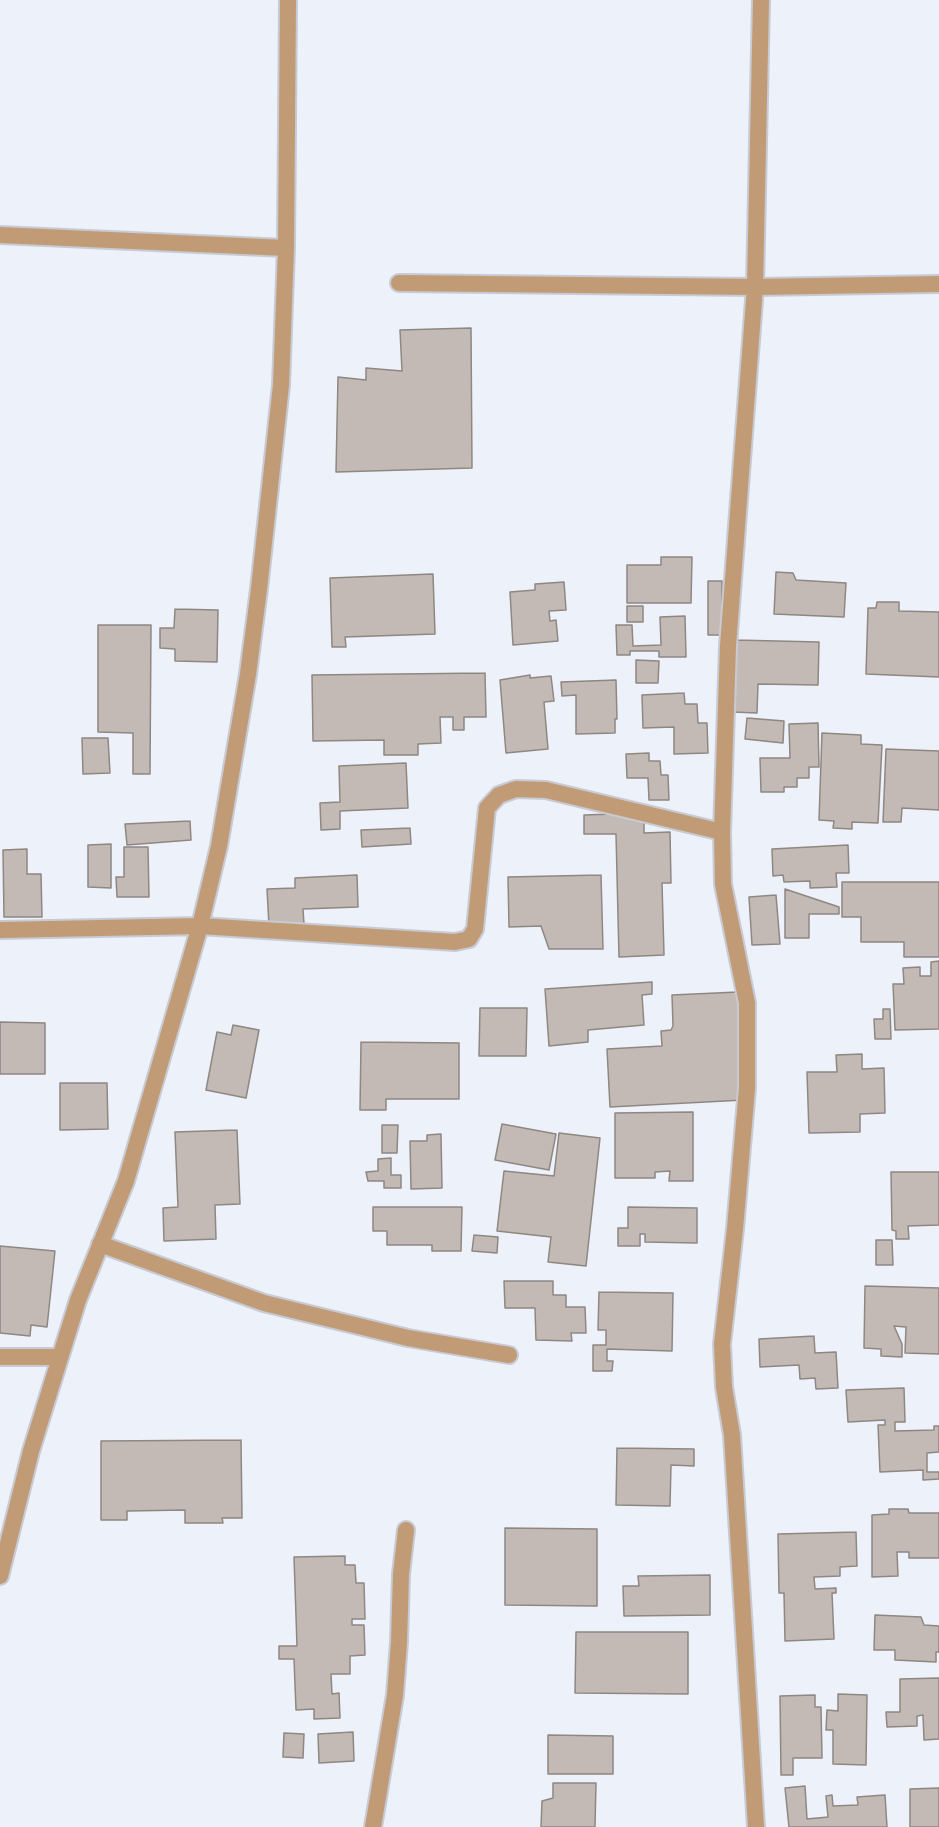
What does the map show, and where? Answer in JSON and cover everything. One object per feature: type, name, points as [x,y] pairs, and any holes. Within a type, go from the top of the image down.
[{"type":"street","points":[[0,1576],[32,1451],[78,1299],[126,1181],[200,926],[219,846],[259,589],[281,385],[286,248],[288,0]]},
{"type":"street","points":[[756,1827],[732,1435],[724,1387],[722,1344],[747,1088],[747,1004],[723,884],[722,832],[728,646],[755,287],[761,0]]},
{"type":"street","points":[[0,235],[286,248]]},
{"type":"street","points":[[399,284],[755,287],[939,284]]},
{"type":"street","points":[[0,930],[200,926],[455,942],[469,939],[475,929],[487,808],[499,795],[516,789],[546,790],[722,832]]},
{"type":"street","points":[[100,1244],[264,1303],[408,1338],[509,1355]]},
{"type":"street","points":[[0,1357],[60,1357]]},
{"type":"street","points":[[373,1827],[395,1695],[401,1574],[406,1530]]},
{"type":"building","points":[[471,328],[472,468],[336,472],[338,377],[366,380],[366,368],[402,371],[400,330]]},
{"type":"building","points":[[661,557],[692,557],[691,603],[627,603],[627,565],[661,565]]},
{"type":"building","points":[[776,572],[793,573],[796,580],[846,583],[844,617],[774,614]]},
{"type":"building","points":[[433,574],[435,634],[345,637],[346,647],[332,647],[330,578]]},
{"type":"building","points":[[708,581],[722,581],[722,635],[708,635]]},
{"type":"building","points":[[564,582],[566,610],[549,611],[550,621],[556,620],[558,641],[513,645],[510,592],[535,590],[535,584]]},
{"type":"building","points":[[877,602],[899,602],[899,611],[939,612],[939,677],[866,674],[868,608],[876,608]]},
{"type":"building","points":[[627,606],[643,606],[643,622],[627,622]]},
{"type":"building","points":[[175,609],[218,610],[217,662],[175,661],[175,649],[160,648],[160,628],[174,628]]},
{"type":"building","points":[[685,616],[686,657],[659,657],[659,651],[630,651],[630,655],[617,655],[616,625],[632,625],[633,646],[661,645],[660,617]]},
{"type":"building","points":[[98,625],[151,625],[150,774],[133,774],[133,733],[98,732]]},
{"type":"building","points":[[735,640],[819,642],[818,685],[758,684],[757,713],[733,712]]},
{"type":"building","points":[[636,660],[659,661],[658,683],[636,683]]},
{"type":"building","points":[[485,673],[486,717],[464,717],[464,730],[453,730],[453,717],[440,717],[441,743],[418,744],[418,755],[384,755],[384,740],[313,741],[312,675]]},
{"type":"building","points":[[530,675],[530,678],[551,676],[554,701],[544,702],[548,749],[506,753],[500,680]]},
{"type":"building","points":[[616,680],[615,733],[576,734],[576,695],[562,696],[561,682]]},
{"type":"building","points":[[684,693],[685,704],[697,704],[698,723],[707,723],[708,753],[674,754],[674,727],[643,728],[642,695]]},
{"type":"building","points":[[747,718],[784,721],[783,743],[745,739]]},
{"type":"building","points":[[818,723],[819,767],[809,767],[809,778],[797,778],[797,787],[784,787],[784,792],[761,792],[760,758],[790,758],[789,724]]},
{"type":"building","points":[[822,733],[861,735],[861,744],[882,745],[878,823],[852,822],[852,829],[833,828],[834,821],[819,820]]},
{"type":"building","points":[[82,738],[108,738],[110,773],[83,774]]},
{"type":"building","points":[[886,749],[939,751],[939,810],[902,808],[901,822],[883,822]]},
{"type":"building","points":[[649,753],[649,761],[660,761],[661,775],[668,775],[669,800],[649,800],[648,778],[627,778],[626,754]]},
{"type":"building","points":[[406,763],[408,808],[340,811],[340,829],[321,830],[320,803],[340,802],[339,766]]},
{"type":"building","points":[[644,813],[644,833],[670,832],[671,883],[662,883],[664,955],[619,957],[616,834],[584,834],[584,815]]},
{"type":"building","points":[[190,821],[191,840],[127,845],[125,824]]},
{"type":"building","points":[[410,828],[411,844],[362,847],[361,830]]},
{"type":"building","points":[[111,844],[111,888],[88,887],[88,845]]},
{"type":"building","points":[[848,845],[849,873],[836,873],[837,887],[810,888],[810,881],[784,882],[783,875],[773,876],[772,849]]},
{"type":"building","points":[[124,847],[148,847],[149,897],[117,897],[116,877],[124,877]]},
{"type":"building","points":[[27,849],[27,874],[41,874],[42,917],[4,917],[3,850]]},
{"type":"building","points":[[357,875],[358,907],[303,909],[304,924],[269,926],[267,889],[295,888],[295,878]]},
{"type":"building","points":[[601,875],[603,949],[549,949],[541,926],[509,927],[508,877]]},
{"type":"building","points":[[842,882],[939,882],[939,957],[904,957],[904,942],[861,942],[861,917],[842,917]]},
{"type":"building","points":[[785,889],[839,907],[839,914],[809,914],[809,938],[785,938]]},
{"type":"building","points":[[776,895],[780,944],[752,945],[749,897]]},
{"type":"building","points":[[939,961],[939,1029],[895,1030],[893,984],[904,984],[903,968],[920,967],[920,976],[931,976],[931,962]]},
{"type":"building","points":[[652,982],[652,994],[642,995],[644,1025],[588,1030],[588,1042],[549,1046],[545,989]]},
{"type":"building","points":[[738,992],[744,1100],[610,1107],[607,1049],[662,1046],[661,1031],[671,1030],[673,1026],[672,995]]},
{"type":"building","points":[[480,1008],[527,1008],[526,1056],[479,1056]]},
{"type":"building","points":[[883,1009],[890,1009],[891,1039],[875,1039],[874,1019],[883,1019]]},
{"type":"building","points":[[0,1022],[45,1023],[45,1074],[0,1074]]},
{"type":"building","points":[[233,1025],[259,1030],[246,1098],[206,1090],[217,1032],[231,1035]]},
{"type":"building","points":[[361,1042],[459,1043],[459,1099],[386,1099],[386,1110],[360,1110]]},
{"type":"building","points":[[862,1054],[862,1069],[884,1068],[885,1113],[860,1114],[860,1132],[809,1133],[807,1072],[837,1072],[836,1055]]},
{"type":"building","points":[[60,1083],[107,1083],[108,1129],[60,1130]]},
{"type":"building","points":[[693,1112],[693,1181],[669,1181],[670,1171],[655,1172],[655,1178],[615,1178],[615,1113]]},
{"type":"building","points":[[502,1124],[556,1134],[549,1170],[495,1160]]},
{"type":"building","points":[[382,1125],[398,1125],[397,1153],[382,1153]]},
{"type":"building","points":[[237,1130],[240,1204],[215,1205],[216,1239],[164,1241],[163,1208],[178,1207],[175,1132]]},
{"type":"building","points":[[559,1133],[600,1138],[586,1266],[548,1262],[551,1237],[497,1231],[504,1171],[554,1176]]},
{"type":"building","points":[[441,1134],[442,1188],[411,1189],[410,1141],[427,1141],[427,1135]]},
{"type":"building","points":[[391,1158],[391,1175],[401,1175],[401,1188],[384,1188],[384,1181],[368,1181],[366,1172],[378,1171],[378,1159]]},
{"type":"building","points":[[891,1172],[939,1172],[939,1225],[908,1226],[909,1239],[896,1239],[896,1231],[892,1230]]},
{"type":"building","points":[[373,1207],[462,1207],[461,1251],[432,1251],[432,1245],[387,1245],[387,1231],[373,1231]]},
{"type":"building","points":[[628,1207],[697,1208],[697,1243],[645,1242],[645,1234],[640,1234],[640,1246],[618,1246],[618,1228],[628,1228]]},
{"type":"building","points":[[474,1235],[498,1237],[497,1253],[472,1251]]},
{"type":"building","points":[[876,1240],[892,1240],[893,1265],[876,1265]]},
{"type":"building","points":[[0,1246],[55,1251],[47,1327],[31,1325],[30,1336],[0,1333]]},
{"type":"building","points":[[504,1281],[553,1281],[553,1295],[566,1295],[566,1307],[585,1307],[586,1333],[571,1333],[572,1341],[536,1340],[535,1308],[505,1308]]},
{"type":"building","points":[[865,1286],[939,1288],[939,1354],[905,1353],[906,1327],[894,1326],[902,1344],[902,1357],[881,1356],[881,1349],[864,1348]]},
{"type":"building","points":[[599,1292],[673,1293],[672,1351],[607,1349],[607,1361],[613,1361],[612,1371],[593,1371],[593,1345],[606,1345],[606,1330],[598,1330]]},
{"type":"building","points":[[814,1336],[815,1353],[836,1352],[838,1388],[816,1389],[815,1378],[800,1379],[799,1365],[760,1367],[759,1339]]},
{"type":"building","points":[[904,1388],[905,1422],[895,1422],[895,1431],[934,1430],[934,1426],[939,1426],[939,1452],[927,1453],[927,1472],[939,1472],[939,1479],[923,1480],[923,1470],[880,1472],[878,1425],[885,1425],[885,1420],[848,1422],[846,1390]]},
{"type":"building","points":[[241,1440],[242,1518],[222,1518],[223,1523],[185,1523],[185,1510],[127,1511],[127,1520],[101,1520],[101,1441]]},
{"type":"building","points":[[617,1448],[694,1449],[694,1466],[671,1465],[670,1506],[616,1505]]},
{"type":"building","points":[[889,1509],[908,1509],[909,1513],[939,1513],[939,1558],[909,1558],[909,1552],[897,1552],[898,1576],[872,1577],[872,1515],[889,1514]]},
{"type":"building","points":[[505,1528],[597,1529],[597,1606],[505,1605]]},
{"type":"building","points":[[856,1532],[857,1566],[840,1567],[840,1576],[814,1577],[815,1589],[836,1588],[836,1593],[832,1593],[834,1639],[785,1641],[784,1593],[779,1593],[778,1534]]},
{"type":"building","points":[[345,1556],[345,1565],[355,1565],[356,1583],[364,1583],[365,1619],[352,1619],[352,1625],[364,1625],[365,1655],[350,1656],[350,1674],[331,1674],[332,1694],[339,1693],[340,1718],[314,1719],[314,1709],[296,1710],[294,1659],[279,1659],[279,1646],[297,1646],[294,1557]]},
{"type":"building","points":[[710,1575],[710,1615],[624,1616],[623,1586],[639,1586],[638,1576]]},
{"type":"building","points":[[875,1615],[921,1617],[924,1625],[939,1626],[939,1652],[936,1652],[936,1662],[895,1660],[895,1650],[874,1650]]},
{"type":"building","points":[[576,1632],[688,1632],[688,1694],[575,1693]]},
{"type":"building","points":[[939,1678],[939,1739],[924,1740],[923,1715],[917,1716],[917,1726],[887,1727],[886,1712],[900,1712],[900,1679]]},
{"type":"building","points":[[838,1694],[867,1695],[866,1765],[833,1764],[833,1730],[826,1730],[827,1710],[838,1711]]},
{"type":"building","points":[[815,1695],[815,1707],[821,1707],[822,1758],[793,1758],[793,1775],[781,1775],[780,1696]]},
{"type":"building","points":[[353,1732],[354,1761],[319,1763],[318,1734]]},
{"type":"building","points":[[284,1733],[304,1734],[303,1758],[283,1757]]},
{"type":"building","points":[[548,1735],[613,1736],[613,1774],[548,1774]]},
{"type":"building","points":[[553,1783],[596,1783],[595,1827],[541,1827],[542,1801],[553,1798]]},
{"type":"building","points":[[805,1786],[807,1819],[828,1817],[826,1796],[832,1795],[833,1806],[858,1805],[857,1797],[885,1795],[887,1827],[789,1827],[785,1788]]},
{"type":"building","points":[[939,1788],[939,1827],[910,1827],[910,1789]]}]
